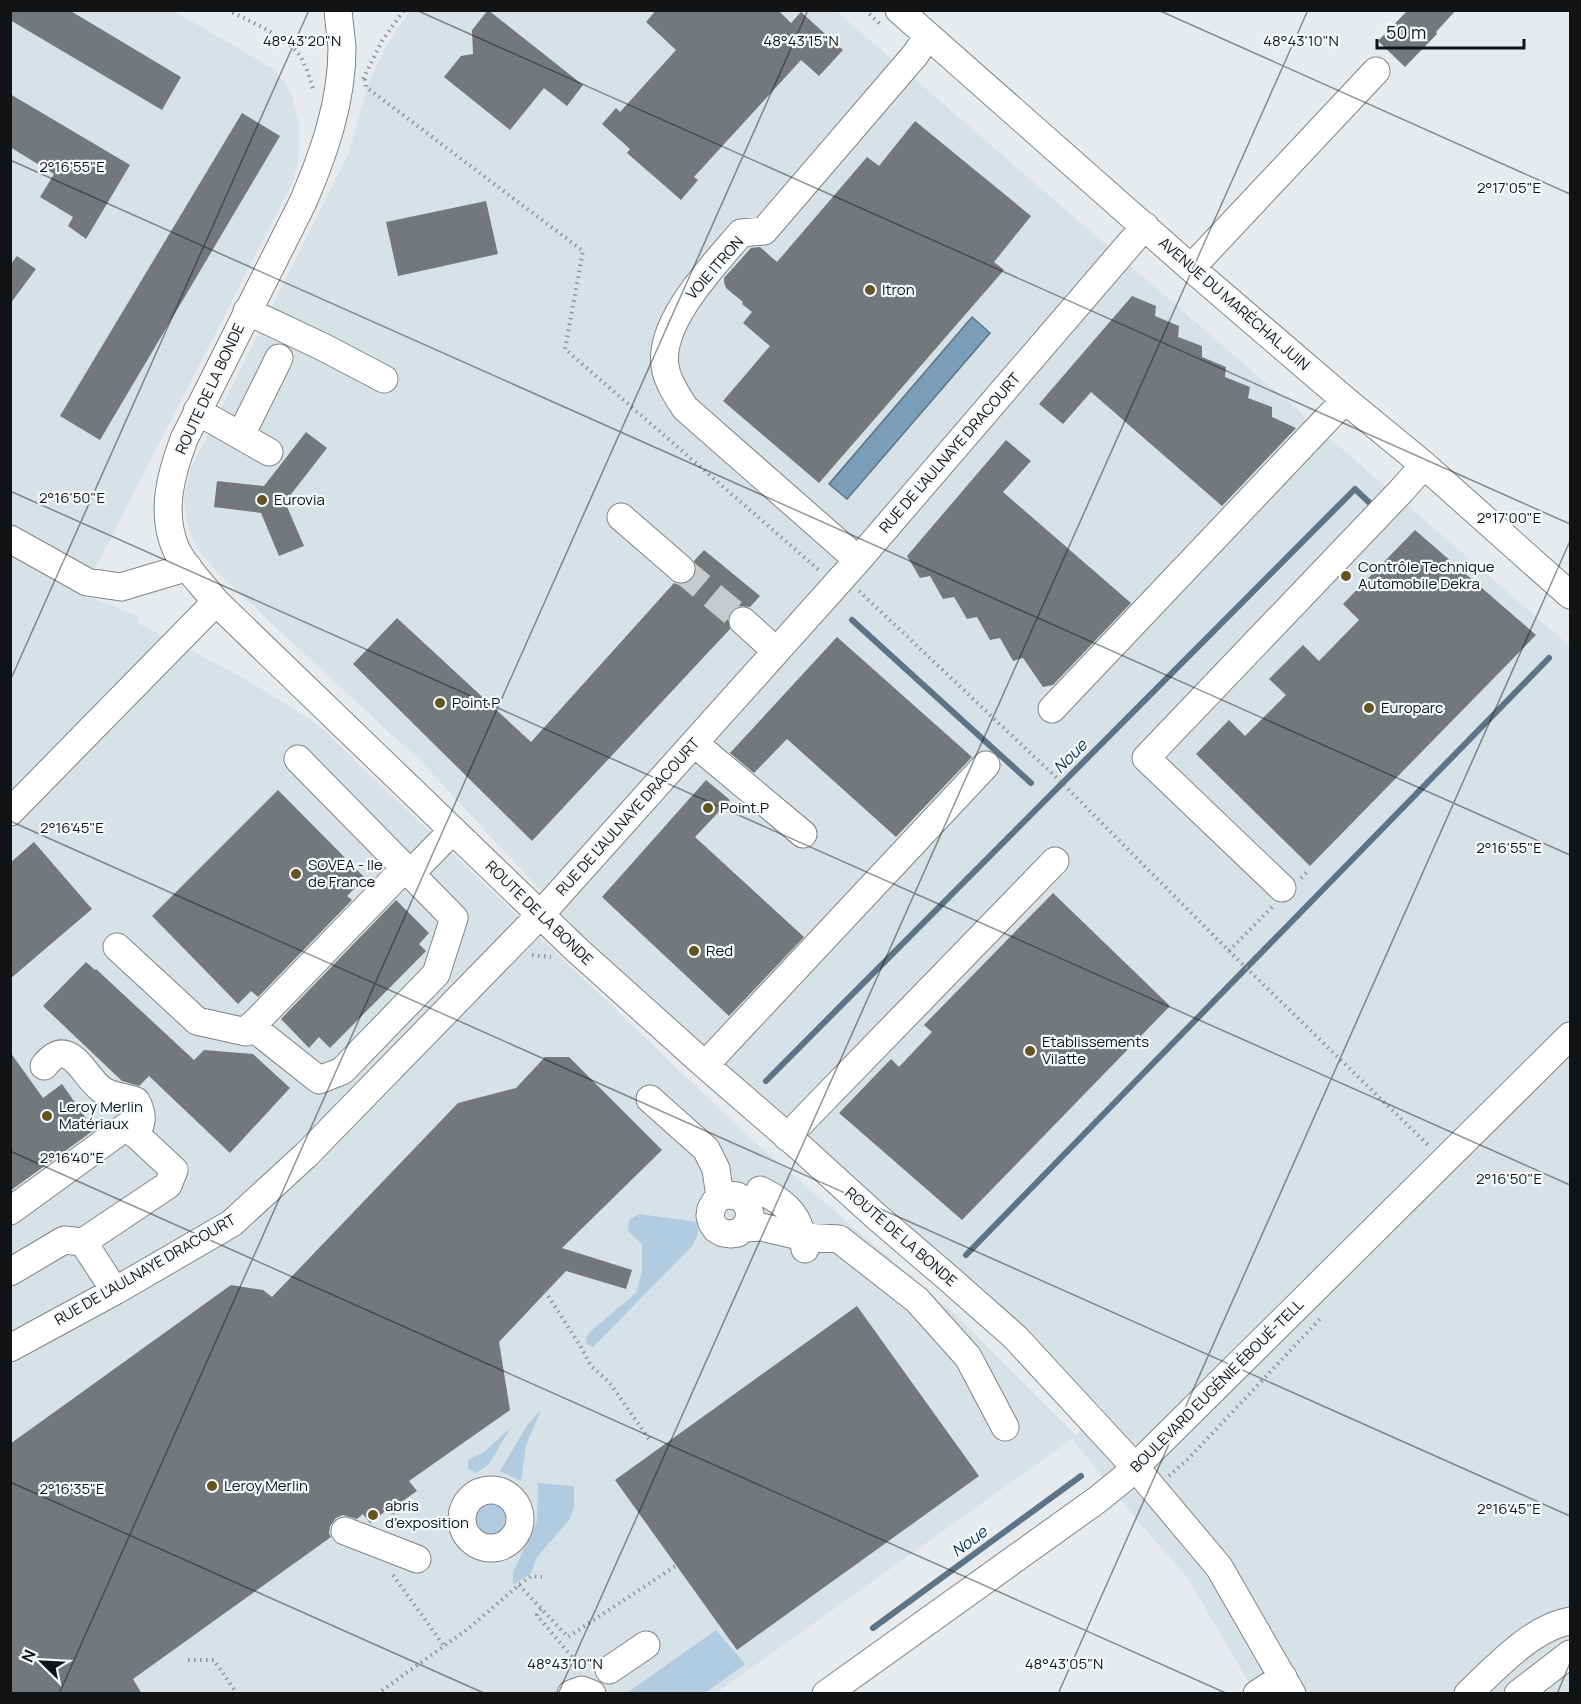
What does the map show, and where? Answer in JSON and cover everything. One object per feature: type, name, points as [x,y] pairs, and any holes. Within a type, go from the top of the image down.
[{"type":"street","name":"ROUTE DE LA BONDE","points":[[338,10],[342,48],[339,85],[325,108],[320,163],[303,202],[184,439],[172,472],[168,502],[169,522],[176,549],[216,602],[540,915],[705,1065],[1015,1337],[1135,1467],[1219,1568],[1288,1685]]},
{"type":"street","name":"AVENUE DU MARÉCHAL JUIN","points":[[899,10],[1191,268],[1424,465],[1570,595]]},
{"type":"street","name":"VOIE ITRON","points":[[858,560],[685,408],[665,370],[664,346],[689,296],[741,233],[764,231],[915,55],[928,36]]},
{"type":"street","points":[[1191,268],[1376,71]]},
{"type":"street","name":"RUE DE L'AULNAYE DRACOURT","points":[[10,1348],[115,1291],[232,1223],[307,1154],[540,915],[858,560],[1145,226]]},
{"type":"street","points":[[247,311],[323,346],[384,379]]},
{"type":"street","points":[[241,435],[279,358]]},
{"type":"street","points":[[1053,709],[1345,400]]},
{"type":"street","points":[[197,411],[269,452]]},
{"type":"street","points":[[1286,891],[1146,758],[1424,465]]},
{"type":"street","points":[[621,517],[681,568]]},
{"type":"street","points":[[10,539],[87,582],[121,587],[189,567]]},
{"type":"street","points":[[10,812],[216,602]]},
{"type":"street","points":[[743,621],[776,651]]},
{"type":"street","points":[[694,742],[803,834]]},
{"type":"street","points":[[251,1026],[319,1080],[342,1071],[436,974],[454,918],[298,759]]},
{"type":"street","points":[[705,1065],[986,765]]},
{"type":"street","points":[[117,947],[197,1021],[246,1032],[408,871],[453,830]]},
{"type":"street","points":[[787,1137],[1055,861]]},
{"type":"street","name":"BOULEVARD EUGÉNIE ÉBOUÉ-TELL","points":[[826,1694],[1097,1500],[1135,1467],[1570,1036]]},
{"type":"street","points":[[44,1066],[58,1054],[66,1055],[75,1059],[96,1085],[105,1092],[136,1101],[142,1112],[141,1125],[136,1135]]},
{"type":"street","points":[[650,1099],[705,1149],[716,1168],[720,1197],[728,1195],[744,1200],[750,1214],[744,1228],[762,1227],[805,1246],[839,1239],[917,1300],[968,1357],[1005,1427]]},
{"type":"street","points":[[10,1211],[127,1126],[174,1170],[168,1185],[83,1242],[64,1240],[10,1272]]},
{"type":"street","points":[[760,1190],[777,1198],[795,1215],[805,1246]]},
{"type":"street","points":[[83,1242],[115,1291]]},
{"type":"street","points":[[345,1532],[417,1558]]},
{"type":"street","points":[[1468,1694],[1514,1650],[1558,1623],[1570,1621]]},
{"type":"street","points":[[590,1683],[646,1645]]},
{"type":"street","points":[[1518,1694],[1570,1654]]},
{"type":"street","points":[[1257,1694],[1288,1685]]},
{"type":"path","points":[[227,10],[277,36],[297,52],[325,108]]},
{"type":"path","points":[[357,85],[364,78],[382,41],[404,10]]},
{"type":"path","points":[[364,78],[366,87],[583,251],[565,349],[826,576]]},
{"type":"path","points":[[855,587],[1060,781],[1229,951],[1445,1162]]},
{"type":"path","points":[[1229,951],[1307,872]]},
{"type":"path","points":[[545,1292],[591,1366],[609,1382],[649,1439]]},
{"type":"path","points":[[519,1585],[568,1637],[676,1565]]},
{"type":"path","points":[[377,1694],[469,1628],[531,1576],[542,1577]]},
{"type":"path","points":[[541,1609],[537,1615],[590,1683]]},
{"type":"path","points":[[188,1660],[214,1660],[237,1694]]},
{"type":"shaded area","points":[[11,11],[174,11],[270,67],[285,82],[299,122],[299,156],[292,184],[82,594],[140,617],[136,622],[242,677],[317,724],[750,1138],[958,1317],[1076,1435],[1103,1409],[580,933],[417,757],[220,575],[197,549],[188,527],[184,498],[190,470],[349,152],[368,85],[383,52],[409,11],[836,11],[1570,646],[1570,1693],[1255,1693],[1187,1577],[1142,1526],[1072,1439],[716,1693],[11,1694]]},
{"type":"shaded area","points":[[972,317],[990,333],[847,499],[829,484]]},
{"type":"shaded area","points":[[639,1214],[697,1222],[698,1234],[693,1245],[593,1347],[586,1343],[589,1333],[636,1293],[642,1272],[642,1244],[628,1231],[629,1220]]},
{"type":"shaded area","points":[[541,1410],[526,1445],[521,1481],[500,1471],[528,1424]]},
{"type":"shaded area","points":[[511,1427],[489,1464],[476,1473],[468,1469],[468,1460],[484,1452]]},
{"type":"shaded area","points":[[538,1483],[574,1486],[574,1507],[569,1520],[537,1557],[531,1573],[513,1585],[513,1572],[537,1521]]},
{"type":"shaded area","points":[[490,1498],[498,1499],[505,1504],[510,1511],[510,1527],[505,1534],[498,1539],[490,1540],[482,1539],[475,1534],[470,1527],[469,1519],[470,1511],[475,1504],[482,1499]]},
{"type":"shaded area","points":[[716,1630],[745,1664],[705,1693],[627,1693]]},
{"type":"building","points":[[10,10],[69,10],[181,77],[162,110],[10,20]]},
{"type":"building","points":[[488,10],[583,85],[567,106],[544,88],[510,130],[444,77],[461,56],[473,54],[472,30]]},
{"type":"building","points":[[656,10],[778,10],[791,23],[801,12],[843,50],[819,76],[801,60],[694,177],[698,180],[681,200],[627,153],[630,149],[602,124],[616,108],[620,112],[676,50],[646,22]]},
{"type":"building","points":[[1408,10],[1456,10],[1436,32],[1437,34],[1405,67],[1378,41]]},
{"type":"building","points":[[10,94],[130,165],[86,239],[68,226],[73,217],[40,197],[54,174],[10,147]]},
{"type":"building","points":[[242,113],[280,136],[100,440],[60,416]]},
{"type":"building","name":"Itron","points":[[915,121],[1031,216],[994,262],[1004,270],[819,483],[723,401],[770,346],[743,323],[752,312],[726,288],[724,278],[751,248],[760,247],[777,262],[867,157],[879,166]]},
{"type":"building","points":[[486,201],[498,254],[398,276],[386,222]]},
{"type":"building","points":[[17,256],[36,269],[10,304],[10,265]]},
{"type":"building","points":[[1132,296],[1156,306],[1155,316],[1179,326],[1178,337],[1202,346],[1202,357],[1226,367],[1225,377],[1250,387],[1248,398],[1272,407],[1272,417],[1296,428],[1222,506],[1091,392],[1063,424],[1039,404]]},
{"type":"building","points":[[306,432],[327,448],[285,502],[304,546],[279,556],[261,513],[214,507],[217,481],[264,486]]},
{"type":"building","points":[[1006,440],[1031,461],[1003,492],[1131,603],[1053,685],[1043,687],[1023,658],[1013,661],[1000,638],[990,640],[977,617],[967,619],[954,597],[943,599],[930,576],[920,578],[907,556]]},
{"type":"building","name":"Europarc","points":[[1415,530],[1536,635],[1310,866],[1196,754],[1229,720],[1245,736],[1286,695],[1269,679],[1303,645],[1319,661],[1359,620],[1343,604]]},
{"type":"building","name":"Point P","points":[[704,550],[760,596],[750,607],[739,606],[732,610],[728,618],[730,629],[532,841],[353,664],[397,618],[531,742],[674,583],[686,584],[692,580],[696,571],[694,561]]},
{"type":"building","points":[[837,637],[972,757],[896,837],[787,739],[754,773],[730,753]]},
{"type":"building","points":[[706,780],[730,800],[695,837],[804,937],[729,1016],[602,897]]},
{"type":"building","points":[[278,790],[365,878],[347,896],[352,900],[258,997],[251,991],[238,1004],[152,916]]},
{"type":"building","points":[[34,842],[92,909],[10,979],[10,863]]},
{"type":"building","name":"Etablissements Vilatte","points":[[1053,893],[1170,1006],[962,1220],[839,1113],[891,1059],[899,1067],[932,1032],[924,1025]]},
{"type":"building","points":[[396,900],[429,933],[419,944],[426,951],[330,1048],[319,1037],[309,1048],[281,1019]]},
{"type":"building","points":[[86,962],[194,1060],[204,1050],[253,1054],[290,1088],[230,1153],[149,1076],[139,1086],[122,1081],[43,1006]]},
{"type":"building","name":"Leroy Merlin Matériaux","points":[[10,1052],[43,1098],[62,1084],[94,1130],[10,1191]]},
{"type":"building","points":[[545,1057],[569,1057],[662,1150],[562,1248],[632,1270],[626,1289],[566,1271],[499,1342],[510,1410],[409,1481],[417,1491],[370,1523],[363,1514],[357,1519],[343,1515],[336,1518],[330,1526],[331,1537],[133,1679],[142,1694],[10,1694],[10,1444],[231,1285],[263,1290],[272,1297],[458,1103],[516,1088]]},
{"type":"building","points":[[857,1306],[979,1476],[737,1650],[615,1480]]},
{"type":"waterway","name":"Noue","points":[[766,1081],[1355,489],[1375,508]]},
{"type":"waterway","name":"Noue","points":[[852,620],[1031,783]]},
{"type":"waterway","name":"Noue","points":[[966,1255],[1549,658]]},
{"type":"waterway","name":"Noue","points":[[873,1628],[1081,1476]]},
{"type":"tunnel","points":[[681,569],[743,621]]},
{"type":"place","name":"Itron","points":[[870,290]]},
{"type":"place","name":"Eurovia","points":[[262,500]]},
{"type":"place","name":"Contrôle Technique Automobile Dekra","points":[[1346,576]]},
{"type":"place","name":"Point P","points":[[440,703]]},
{"type":"place","name":"Europarc","points":[[1369,708]]},
{"type":"place","name":"Point.P","points":[[708,808]]},
{"type":"place","name":"SOVEA - Ile de France","points":[[296,874]]},
{"type":"place","name":"Red","points":[[694,951]]},
{"type":"place","name":"Etablissements Vilatte","points":[[1030,1051]]},
{"type":"place","name":"Leroy Merlin Matériaux","points":[[47,1116]]},
{"type":"place","name":"Leroy Merlin","points":[[212,1486]]},
{"type":"place","name":"abris d’exposition","points":[[373,1515]]}]
